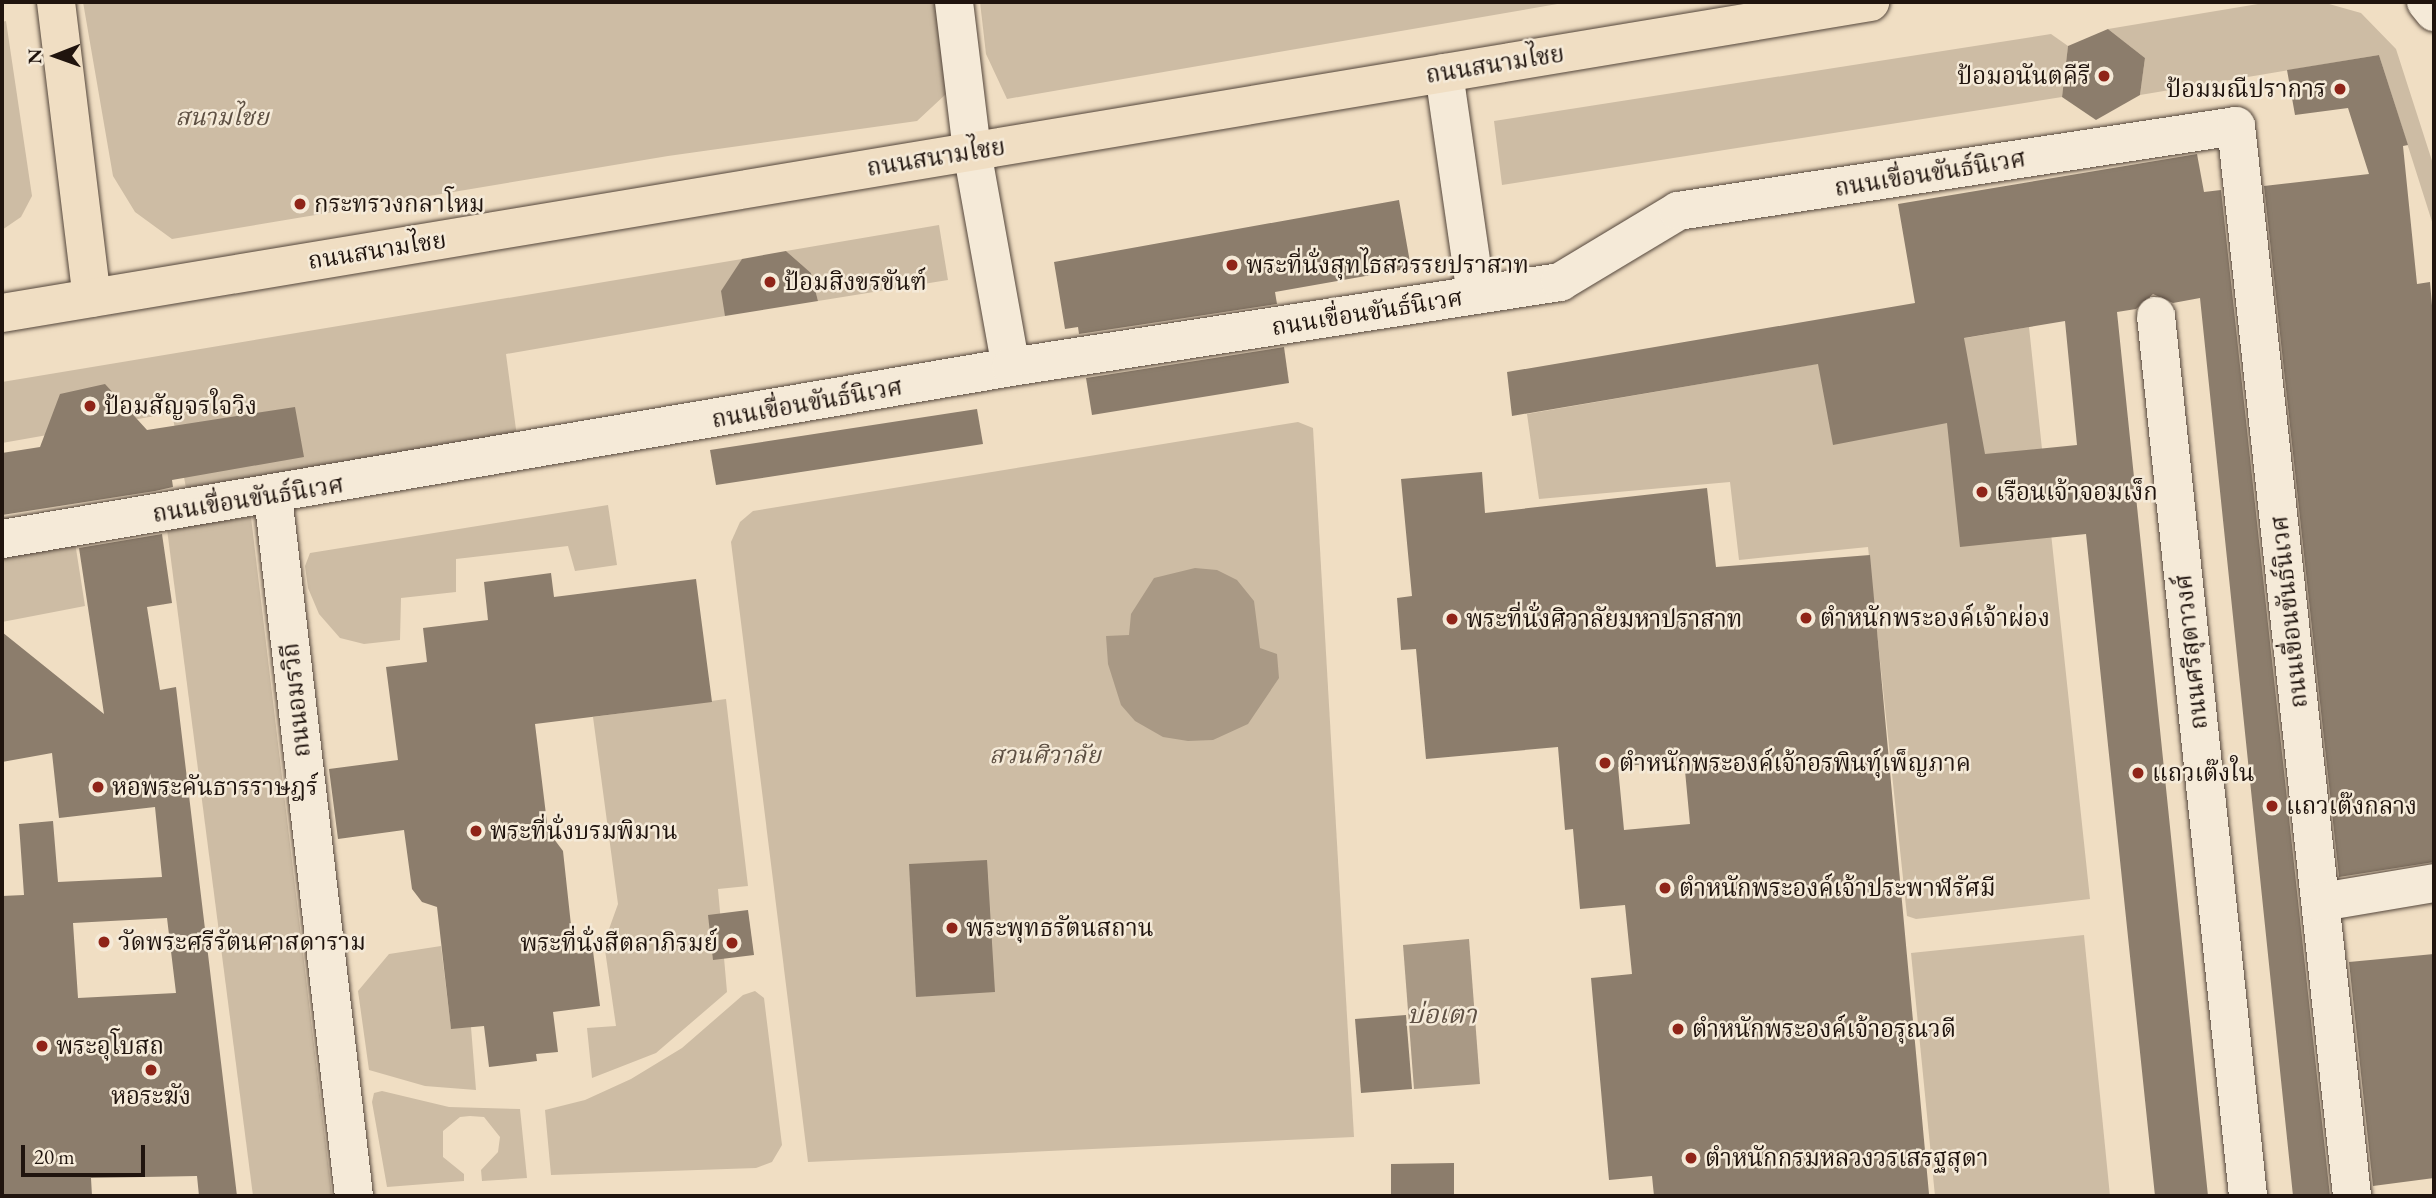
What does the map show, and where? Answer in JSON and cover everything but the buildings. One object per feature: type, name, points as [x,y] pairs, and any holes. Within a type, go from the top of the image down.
[{"type":"main road","points":[[56,2],[92,298]]},
{"type":"main road","name":"ถนนสนามไชย","points":[[2,313],[1870,2]]},
{"type":"street","points":[[954,2],[972,151],[1011,367]]},
{"type":"street","points":[[2426,2],[2434,12]]},
{"type":"street","points":[[1444,73],[1476,294]]},
{"type":"street","name":"ถนนเขื่อนขันธ์นิเวศ","points":[[2,539],[273,496],[1011,367],[1560,282],[1678,211],[2236,126],[2352,1196]]},
{"type":"street","name":"ถนนศรีสุดาวงศ์","points":[[2156,316],[2248,1196]]},
{"type":"street","name":"ถนนอมรวิถี","points":[[273,496],[354,1196]]},
{"type":"street","points":[[2321,902],[2434,883]]},
{"type":"green space","name":"สนามไชย","points":[[83,2],[942,2],[946,94],[917,121],[668,156],[172,239],[135,212],[113,176]]},
{"type":"green space","points":[[980,2],[1569,2],[1007,99],[986,54]]},
{"type":"green space","points":[[2270,2],[2322,2],[2361,13],[2396,49],[2434,167],[2434,228],[2379,55],[2140,95],[2145,58],[2108,29]]},
{"type":"green space","points":[[6,21],[32,196],[21,217],[2,230],[2,22]]},
{"type":"green space","points":[[2051,34],[2068,46],[2062,97],[1502,185],[1494,121]]},
{"type":"green space","points":[[939,225],[948,280],[818,301],[811,273],[786,251]]},
{"type":"green space","points":[[742,259],[725,316],[506,354],[517,437],[186,488],[172,413],[2,443],[2,382]]},
{"type":"green space","points":[[2029,327],[2090,899],[1916,919],[1907,916],[1868,547],[1739,560],[1730,482],[1539,499],[1527,414]]},
{"type":"green space","name":"สวนศิวาลัย","points":[[1298,422],[1313,428],[1354,1137],[808,1162],[731,542],[740,522],[753,511]]},
{"type":"green space","points":[[608,505],[617,565],[575,571],[568,546],[456,559],[456,592],[401,598],[400,640],[364,644],[340,638],[319,614],[308,588],[305,566],[310,553]]},
{"type":"green space","points":[[251,517],[332,1196],[253,1196],[167,529]]},
{"type":"green space","points":[[74,536],[85,606],[2,622],[2,547]]},
{"type":"green space","points":[[726,699],[748,886],[718,889],[727,992],[656,1053],[592,1078],[587,1028],[616,1026],[604,943],[618,904],[593,717]]},
{"type":"green space","points":[[2084,935],[2110,1196],[1935,1196],[1911,953]]},
{"type":"green space","points":[[441,946],[451,1028],[471,1027],[476,1090],[425,1086],[369,1070],[358,991],[389,954]]},
{"type":"green space","points":[[755,991],[764,998],[782,1145],[772,1162],[756,1168],[551,1175],[545,1110],[585,1100],[631,1079],[682,1048],[743,995]]},
{"type":"green space","points":[[382,1091],[449,1107],[520,1109],[527,1178],[482,1181],[481,1170],[498,1152],[500,1137],[484,1117],[470,1116],[460,1117],[443,1131],[443,1157],[464,1174],[464,1181],[387,1187],[372,1102],[374,1093]]},
{"type":"water","points":[[1195,568],[1217,570],[1237,580],[1254,601],[1260,648],[1277,654],[1279,678],[1248,724],[1213,740],[1188,741],[1163,737],[1135,721],[1121,705],[1108,664],[1106,636],[1129,635],[1131,614],[1154,578]]},
{"type":"water","name":"บ่อเตา","points":[[1469,939],[1480,1084],[1414,1089],[1403,945]]},
{"type":"place","name":"ป้อมอนันตคีรี","points":[[2104,76]]},
{"type":"place","name":"ป้อมมณีปราการ","points":[[2340,89]]},
{"type":"place","name":"กระทรวงกลาโหม","points":[[300,204]]},
{"type":"place","name":"พระที่นั่งสุทไธสวรรยปราสาท","points":[[1232,265]]},
{"type":"place","name":"ป้อมสิงขรขันฑ์","points":[[770,282]]},
{"type":"place","name":"ป้อมสัญจรใจวิง","points":[[90,406]]},
{"type":"place","name":"เรือนเจ้าจอมเง็ก","points":[[1982,492]]},
{"type":"place","name":"ตำหนักพระองค์เจ้าผ่อง","points":[[1806,618]]},
{"type":"place","name":"พระที่นั่งศิวาลัยมหาปราสาท","points":[[1452,619]]},
{"type":"place","name":"ตำหนักพระองค์เจ้าอรพินทุ์เพ็ญภาค","points":[[1605,763]]},
{"type":"place","name":"แถวเต๊งใน","points":[[2138,773]]},
{"type":"place","name":"หอพระคันธารราษฎร์","points":[[98,787]]},
{"type":"place","name":"แถวเต๊งกลาง","points":[[2272,806]]},
{"type":"place","name":"พระที่นั่งบรมพิมาน","points":[[476,831]]},
{"type":"place","name":"ตำหนักพระองค์เจ้าประพาฬรัศมี","points":[[1665,888]]},
{"type":"place","name":"พระพุทธรัตนสถาน","points":[[952,928]]},
{"type":"place","name":"วัดพระศรีรัตนศาสดาราม","points":[[104,942]]},
{"type":"place","name":"พระที่นั่งสีตลาภิรมย์","points":[[732,943]]},
{"type":"place","name":"ตำหนักพระองค์เจ้าอรุณวดี","points":[[1678,1029]]},
{"type":"place","name":"พระอุโบสถ","points":[[42,1046]]},
{"type":"place","name":"หอระฆัง","points":[[151,1070]]},
{"type":"place","name":"ตำหนักกรมหลวงวรเสรฐสุดา","points":[[1691,1158]]}]
